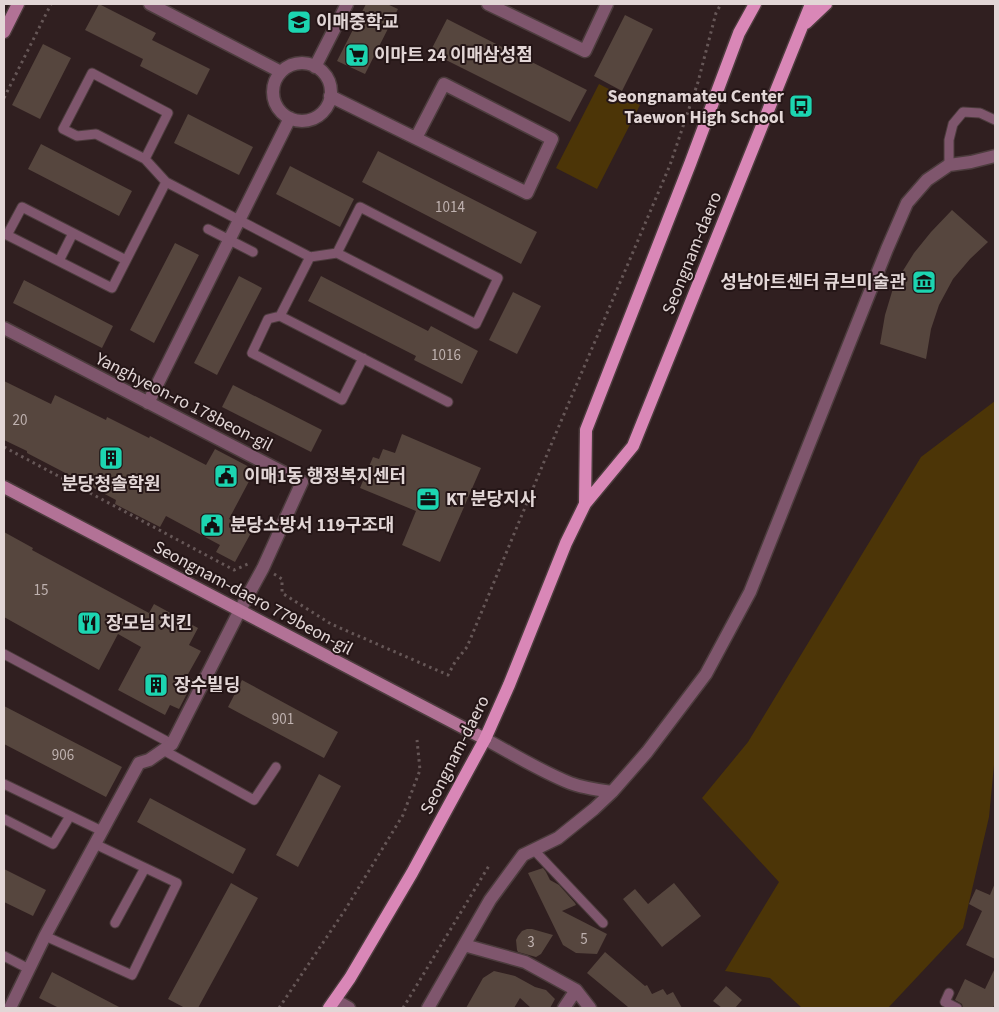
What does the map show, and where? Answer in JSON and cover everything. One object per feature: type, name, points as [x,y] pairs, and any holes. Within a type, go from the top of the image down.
[{"type":"main road","name":"Seongnam-daero","points":[[585,504],[586,430],[739,33],[755,4]]},
{"type":"main road","name":"Seongnam-daero","points":[[332,1004],[412,874],[485,739],[509,686],[566,543],[585,504],[633,446],[811,4]]},
{"type":"main road","points":[[803,26],[826,4]]},
{"type":"street","points":[[4,32],[18,4]]},
{"type":"street","points":[[150,4],[281,72]]},
{"type":"street","points":[[315,66],[347,4]]},
{"type":"street","points":[[488,4],[585,51],[607,4]]},
{"type":"street","points":[[298,64],[315,66],[323,72],[329,81],[331,90],[326,109],[319,116],[310,120],[300,121],[290,118],[283,114],[277,106],[274,97],[276,80],[281,72],[289,67],[298,64]]},
{"type":"street","points":[[330,96],[526,193],[552,138],[444,84],[416,138]]},
{"type":"street","points":[[148,403],[290,118]]},
{"type":"street","points":[[428,1008],[490,900],[523,856],[558,838],[612,792],[647,752],[706,674],[750,592],[887,248],[907,203],[927,180],[949,165],[995,156]]},
{"type":"street","name":"Yanghyeon-ro 178beon-gil","points":[[4,328],[302,482],[263,568],[168,747]]},
{"type":"street","name":"Seongnam-daero 779beon-gil","points":[[4,487],[485,739]]},
{"type":"street","points":[[485,739],[571,784],[593,790],[612,792]]},
{"type":"street","points":[[10,1008],[45,936],[139,763],[149,760],[168,747]]},
{"type":"street","points":[[464,945],[525,962],[576,990],[590,1008]]},
{"type":"street","points":[[564,1008],[576,990]]},
{"type":"street","points":[[332,1004],[349,1008]]},
{"type":"lane","points":[[145,159],[168,113],[92,73],[63,129],[77,136],[96,134],[145,159],[166,182],[310,257],[337,253],[476,324],[498,278],[360,207],[337,253]]},
{"type":"lane","points":[[949,165],[949,140],[953,124],[963,112],[980,112],[995,120]]},
{"type":"lane","points":[[126,260],[22,208],[8,235],[112,288],[166,182]]},
{"type":"lane","points":[[208,229],[253,252]]},
{"type":"lane","points":[[59,261],[73,233]]},
{"type":"lane","points":[[280,316],[310,257]]},
{"type":"lane","points":[[363,358],[342,400],[252,353],[268,319],[280,316],[363,358],[448,402]]},
{"type":"lane","points":[[4,654],[168,747],[254,800],[276,767]]},
{"type":"lane","points":[[4,784],[102,831]]},
{"type":"lane","points":[[4,819],[53,844],[70,816]]},
{"type":"lane","points":[[45,936],[132,975],[177,883],[95,844]]},
{"type":"lane","points":[[534,850],[603,923]]},
{"type":"lane","points":[[114,922],[145,868]]},
{"type":"lane","points":[[4,956],[29,969]]},
{"type":"lane","points":[[948,993],[945,1002],[957,1008]]},
{"type":"path","points":[[4,98],[51,4]]},
{"type":"path","points":[[4,447],[234,570],[251,562],[263,568],[282,579],[282,593],[331,624],[448,675],[467,647],[670,165],[698,82],[716,13],[721,4]]},
{"type":"path","points":[[279,1008],[345,910],[403,814],[420,770],[417,740]]},
{"type":"path","points":[[403,1008],[490,864]]},
{"type":"shaded area","points":[[599,84],[640,105],[597,189],[556,168]]},
{"type":"shaded area","points":[[995,401],[995,755],[989,817],[963,928],[888,1008],[802,1008],[770,978],[725,971],[779,882],[702,798],[748,742],[921,457]]},
{"type":"building","points":[[99,4],[156,33],[152,40],[210,69],[197,95],[140,66],[143,59],[85,30]]},
{"type":"building","points":[[366,4],[387,4],[398,9],[365,74],[337,61]]},
{"type":"building","points":[[625,15],[653,29],[622,91],[594,76]]},
{"type":"building","points":[[447,19],[587,90],[570,122],[430,52]]},
{"type":"building","points":[[43,44],[71,58],[40,119],[12,105]]},
{"type":"building","points":[[188,114],[253,147],[239,175],[174,143]]},
{"type":"building","points":[[41,144],[132,191],[119,216],[28,169]]},
{"type":"building","points":[[378,151],[537,232],[521,264],[362,182]]},
{"type":"building","points":[[290,166],[354,199],[340,227],[276,194]]},
{"type":"building","name":"성남아트센터 큐브미술관","points":[[952,210],[988,242],[953,279],[939,305],[931,329],[926,359],[880,344],[885,315],[894,285],[914,253]]},
{"type":"building","points":[[175,243],[199,255],[154,343],[130,330]]},
{"type":"building","points":[[239,276],[262,288],[217,375],[194,363]]},
{"type":"building","points":[[321,276],[428,331],[431,326],[478,351],[462,384],[414,360],[416,356],[308,301]]},
{"type":"building","points":[[24,280],[113,326],[102,348],[13,303]]},
{"type":"building","points":[[513,292],[541,306],[517,354],[489,340]]},
{"type":"building","points":[[4,381],[51,404],[55,395],[106,420],[107,417],[149,438],[150,436],[206,465],[215,449],[255,470],[229,519],[252,531],[235,562],[216,552],[220,545],[166,516],[160,527],[115,504],[116,500],[4,440]]},
{"type":"building","points":[[233,385],[322,430],[311,452],[222,407]]},
{"type":"building","name":"KT 분당지사","points":[[402,434],[481,468],[440,562],[402,545],[416,511],[360,488],[373,457],[379,459],[383,449],[395,453]]},
{"type":"building","points":[[4,532],[33,548],[32,550],[149,613],[154,604],[198,628],[189,645],[201,651],[187,676],[194,680],[179,709],[170,705],[165,715],[118,690],[141,647],[118,634],[99,670],[4,617]]},
{"type":"building","points":[[242,680],[338,732],[324,758],[228,707]]},
{"type":"building","points":[[4,706],[122,767],[106,797],[4,744]]},
{"type":"building","points":[[319,774],[341,786],[298,867],[276,855]]},
{"type":"building","points":[[150,798],[246,849],[233,874],[137,822]]},
{"type":"building","points":[[543,868],[550,880],[559,885],[576,905],[562,911],[607,934],[597,954],[576,953],[563,945],[528,873]]},
{"type":"building","points":[[4,869],[46,890],[33,916],[4,902]]},
{"type":"building","points":[[231,883],[258,898],[198,1008],[185,1008],[168,999]]},
{"type":"building","points":[[674,883],[701,916],[662,947],[623,899],[635,889],[648,904]]},
{"type":"building","points":[[995,883],[995,959],[966,945],[982,911],[969,904],[976,889],[990,895]]},
{"type":"building","points":[[527,929],[553,935],[541,954],[536,957],[518,952],[517,950],[516,940],[522,931]]},
{"type":"building","points":[[605,952],[645,986],[647,985],[652,994],[663,989],[667,995],[673,992],[682,1008],[626,1008],[628,1007],[587,973]]},
{"type":"building","points":[[995,968],[995,1003],[993,1008],[963,1008],[962,1004],[955,1000],[965,979],[985,989]]},
{"type":"building","points":[[494,971],[515,976],[535,987],[546,990],[555,999],[550,1008],[531,1008],[520,998],[514,1008],[466,1008],[483,978]]},
{"type":"building","points":[[52,972],[121,1008],[59,1008],[39,998]]},
{"type":"building","points":[[726,986],[742,1000],[735,1008],[722,1008],[713,1001]]},
{"type":"place","name":"이매중학교","points":[[299,22]]},
{"type":"place","name":"이마트 24 이매삼성점","points":[[357,55]]},
{"type":"place","name":"Seongnamateu Center Taewon High School","points":[[801,106]]},
{"type":"place","name":"성남아트센터 큐브미술관","points":[[924,282]]},
{"type":"place","name":"분당청솔학원","points":[[111,458]]},
{"type":"place","name":"이매1동 행정복지센터","points":[[226,476]]},
{"type":"place","name":"KT 분당지사","points":[[428,499]]},
{"type":"place","name":"분당소방서 119구조대","points":[[212,525]]},
{"type":"place","name":"장모님 치킨","points":[[89,623]]},
{"type":"place","name":"장수빌딩","points":[[156,685]]}]
